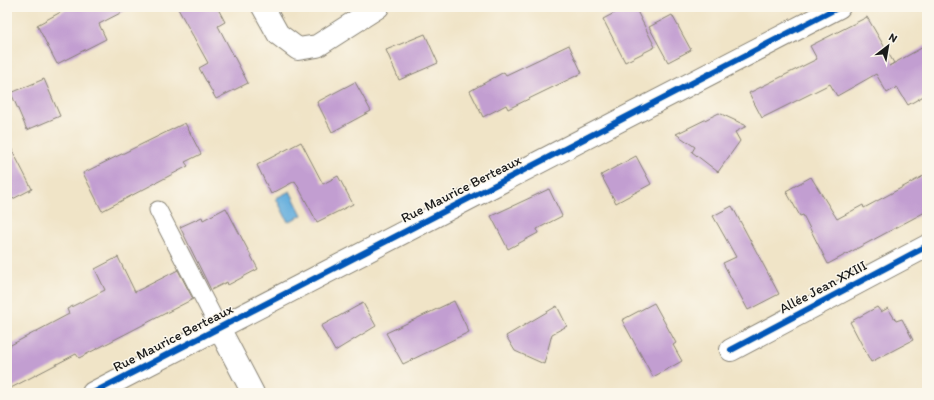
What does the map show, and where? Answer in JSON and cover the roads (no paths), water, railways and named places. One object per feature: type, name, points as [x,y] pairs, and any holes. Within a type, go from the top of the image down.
[{"type":"street","points":[[263,7],[278,34],[298,49],[317,46],[378,7]]},
{"type":"street","name":"Rue Maurice Berteaux","points":[[93,393],[839,7]]},
{"type":"street","name":"Allée Jean XXIII","points":[[731,350],[927,246]]},
{"type":"street","points":[[219,328],[253,393]]},
{"type":"lane","points":[[158,210],[219,328]]},
{"type":"water","points":[[290,191],[302,215],[288,222],[276,198]]}]
